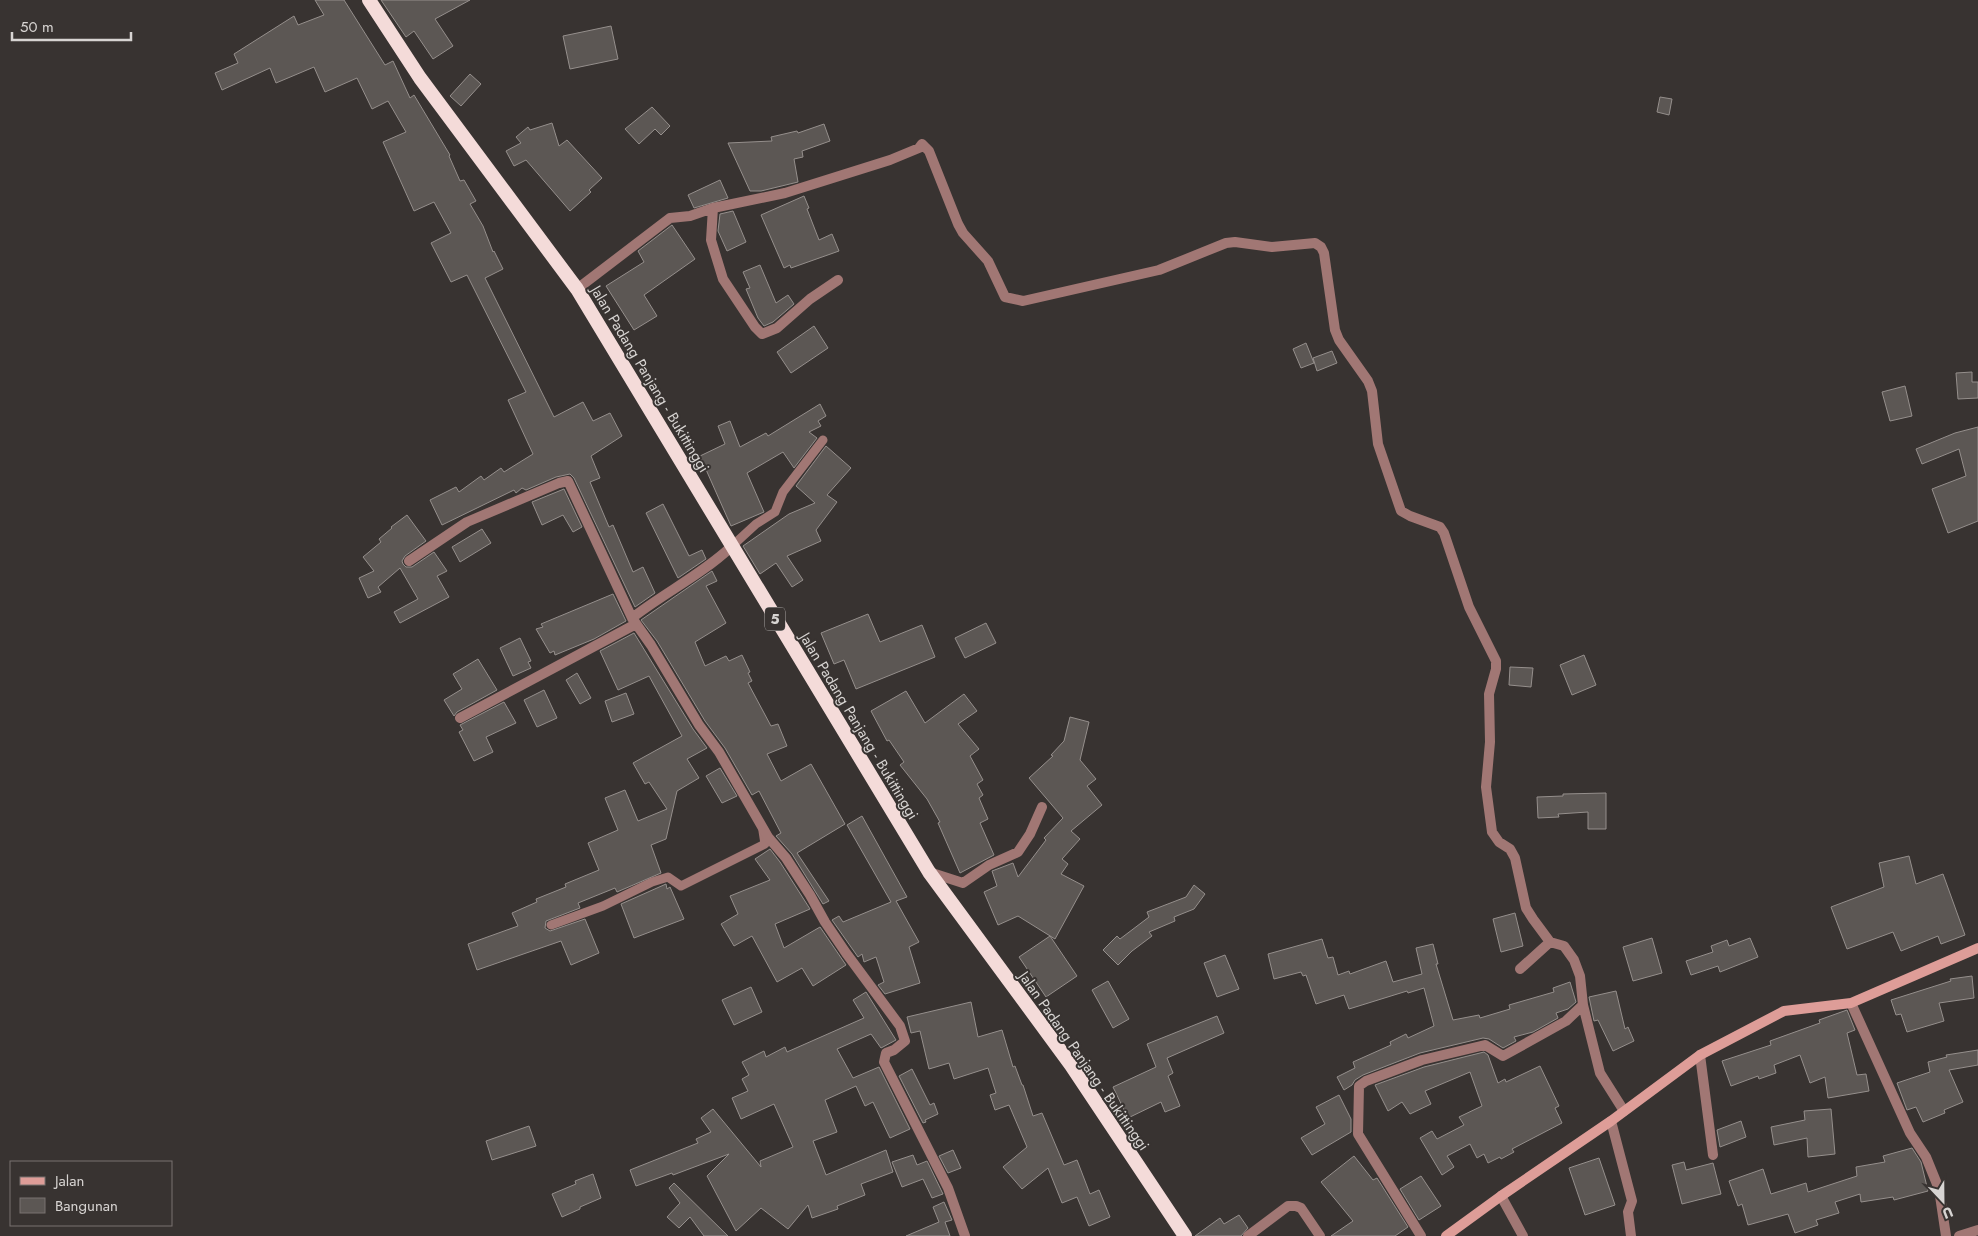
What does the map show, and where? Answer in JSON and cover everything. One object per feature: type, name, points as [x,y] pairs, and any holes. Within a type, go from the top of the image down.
[{"type":"highway","name":"Jalan Padang Panjang - Bukittinggi","points":[[369,0],[420,78],[577,288],[731,547],[929,872],[1071,1065],[1185,1236]]},
{"type":"main road","points":[[1446,1236],[1611,1121],[1700,1055],[1784,1011],[1851,1003],[1978,948]]},
{"type":"street","points":[[577,288],[670,218],[690,216],[713,208],[785,193],[890,160],[919,148],[922,144],[929,151],[963,233],[988,261],[1005,297],[1012,299],[1023,301],[1159,270],[1226,243],[1235,242],[1272,247],[1315,243],[1321,247],[1324,253],[1335,330],[1342,345],[1368,381],[1372,391],[1378,444],[1401,511],[1440,527],[1444,533],[1468,607],[1496,661],[1496,670],[1489,694],[1490,742],[1486,787],[1489,818],[1495,837],[1510,849],[1515,858],[1526,908],[1550,942],[1564,946],[1574,960],[1580,976],[1583,1005],[1600,1073],[1624,1110]]},
{"type":"street","points":[[713,208],[711,240],[723,278],[755,328],[762,334],[777,328],[810,299],[838,280]]},
{"type":"street","points":[[409,561],[467,522],[559,482],[568,481],[634,621],[699,725],[719,752],[761,824],[810,894],[825,922],[900,1026],[905,1041],[894,1050],[886,1053],[884,1062],[948,1188],[965,1236]]},
{"type":"street","points":[[460,718],[634,621],[658,598],[713,564],[731,547]]},
{"type":"street","points":[[929,872],[963,883],[989,865],[1018,852],[1030,834],[1042,807]]},
{"type":"street","points":[[1520,969],[1550,942]]},
{"type":"street","points":[[1851,1003],[1910,1133],[1926,1157],[1939,1189],[1946,1236]]},
{"type":"street","points":[[1421,1236],[1358,1134],[1359,1086],[1366,1081],[1422,1060],[1485,1045],[1503,1056],[1566,1021],[1583,1005]]},
{"type":"street","points":[[1700,1055],[1713,1155]]},
{"type":"street","points":[[1611,1121],[1632,1201],[1628,1212],[1631,1236]]},
{"type":"street","points":[[1501,1196],[1522,1236]]},
{"type":"street","points":[[1248,1236],[1288,1206],[1301,1208],[1320,1236]]},
{"type":"street","points":[[1959,1236],[1978,1230]]},
{"type":"lane","points":[[731,547],[756,524],[775,512],[783,492],[823,440]]},
{"type":"lane","points":[[551,925],[603,906],[652,882],[668,877],[681,886],[766,844],[761,824]]},
{"type":"building","points":[[315,0],[344,0],[385,65],[393,61],[410,98],[414,95],[450,155],[460,181],[464,180],[476,201],[470,204],[483,226],[493,252],[503,269],[485,278],[554,417],[583,402],[593,421],[610,413],[622,436],[591,456],[600,478],[590,482],[609,527],[613,525],[633,572],[643,567],[655,593],[635,607],[574,478],[570,474],[556,477],[526,490],[522,488],[516,493],[514,490],[442,525],[430,500],[456,487],[459,492],[481,476],[484,480],[501,468],[504,472],[533,454],[508,400],[526,392],[467,275],[451,282],[431,243],[451,233],[434,202],[414,211],[383,142],[406,132],[388,101],[372,109],[357,78],[325,92],[314,67],[276,83],[270,68],[222,90],[215,73],[238,63],[234,54],[294,16],[298,25],[324,15]]},
{"type":"building","points":[[381,0],[470,0],[435,19],[453,46],[433,59],[414,31],[406,37]]},
{"type":"building","points":[[611,26],[618,59],[570,69],[563,36]]},
{"type":"building","points":[[470,74],[481,84],[461,106],[450,96]]},
{"type":"building","points":[[1660,97],[1672,99],[1669,115],[1657,112]]},
{"type":"building","points":[[652,107],[670,126],[661,135],[655,129],[639,144],[625,129]]},
{"type":"building","points":[[552,123],[559,146],[567,140],[602,178],[589,190],[591,192],[570,211],[526,160],[514,166],[506,151],[521,143],[516,137],[528,127],[530,130]]},
{"type":"building","points":[[824,124],[830,141],[802,151],[803,157],[794,159],[798,182],[761,191],[750,191],[728,143],[772,141],[771,137],[797,131],[798,133]]},
{"type":"building","points":[[720,180],[728,198],[694,208],[688,195]]},
{"type":"building","points":[[804,196],[819,240],[832,234],[839,251],[791,268],[790,265],[784,268],[761,215]]},
{"type":"building","points":[[733,211],[746,242],[727,251],[718,231],[720,214]]},
{"type":"building","points":[[672,225],[695,259],[644,295],[657,316],[634,330],[606,286],[644,262],[638,251]]},
{"type":"building","points":[[760,265],[776,303],[788,295],[794,304],[773,322],[764,326],[758,318],[746,289],[750,288],[743,272]]},
{"type":"building","points":[[814,326],[828,348],[791,373],[777,352]]},
{"type":"building","points":[[1306,343],[1314,363],[1301,368],[1293,349]]},
{"type":"building","points":[[1332,351],[1337,363],[1317,371],[1313,358]]},
{"type":"building","points":[[1972,372],[1972,382],[1978,382],[1978,398],[1958,399],[1956,373]]},
{"type":"building","points":[[1905,386],[1912,416],[1890,421],[1882,392]]},
{"type":"building","points":[[820,404],[826,416],[818,421],[821,426],[809,432],[817,438],[794,468],[783,452],[747,473],[764,512],[731,526],[700,456],[725,444],[718,426],[730,421],[740,447],[766,433],[768,436]]},
{"type":"building","points":[[1978,427],[1978,521],[1948,533],[1932,489],[1966,476],[1959,449],[1922,464],[1916,449],[1955,433]]},
{"type":"building","points":[[826,446],[851,468],[827,495],[837,502],[816,530],[821,541],[787,556],[803,580],[792,587],[776,563],[760,574],[743,546],[789,514],[815,503],[796,486]]},
{"type":"building","points":[[564,489],[582,527],[573,532],[563,515],[542,525],[532,502]]},
{"type":"building","points":[[663,504],[689,556],[702,550],[706,559],[678,578],[646,513]]},
{"type":"building","points":[[407,515],[426,541],[405,556],[402,561],[403,564],[406,567],[412,567],[434,552],[447,571],[437,576],[449,597],[400,623],[394,612],[418,599],[400,568],[378,587],[381,592],[368,598],[359,578],[374,571],[363,557],[381,542],[379,539],[391,527]]},
{"type":"building","points":[[482,529],[491,543],[460,562],[452,547]]},
{"type":"building","points":[[712,571],[717,581],[706,586],[726,623],[695,642],[705,666],[726,656],[729,661],[742,655],[752,681],[748,683],[771,726],[778,724],[787,746],[767,754],[781,781],[811,764],[845,824],[797,853],[829,901],[823,904],[792,854],[776,836],[781,833],[759,791],[752,795],[725,748],[705,721],[657,641],[641,620]]},
{"type":"building","points":[[613,594],[626,621],[594,639],[555,655],[554,651],[550,653],[536,629],[543,627],[541,624]]},
{"type":"building","points":[[868,614],[880,642],[922,625],[935,657],[856,689],[844,660],[834,664],[821,633]]},
{"type":"building","points":[[986,623],[996,643],[965,658],[955,638]]},
{"type":"building","points":[[634,633],[693,729],[707,748],[687,759],[699,778],[677,791],[666,839],[651,845],[661,873],[617,892],[615,888],[578,903],[580,908],[546,921],[545,928],[550,931],[585,919],[599,953],[571,965],[561,941],[477,970],[468,944],[518,926],[512,913],[537,902],[536,899],[566,887],[565,884],[599,870],[588,843],[618,830],[605,798],[625,790],[638,821],[667,809],[649,782],[645,784],[633,763],[682,736],[649,676],[618,690],[600,651]]},
{"type":"building","points":[[520,638],[531,661],[528,662],[531,668],[513,676],[500,648]]},
{"type":"building","points":[[1584,655],[1596,685],[1572,695],[1560,665]]},
{"type":"building","points":[[478,659],[497,690],[457,712],[454,716],[444,700],[462,689],[453,674]]},
{"type":"building","points":[[1510,667],[1533,668],[1531,687],[1509,685]]},
{"type":"building","points":[[577,673],[591,698],[580,704],[566,680]]},
{"type":"building","points":[[544,690],[557,718],[537,727],[524,700]]},
{"type":"building","points":[[906,691],[925,723],[964,694],[977,711],[958,724],[979,749],[970,756],[983,780],[977,784],[983,795],[979,798],[988,819],[980,823],[994,855],[960,873],[938,823],[940,822],[927,799],[900,765],[904,762],[889,740],[887,741],[871,711]]},
{"type":"building","points":[[626,693],[634,714],[612,722],[605,701]]},
{"type":"building","points":[[504,702],[516,723],[486,737],[493,752],[474,761],[459,732],[463,730],[460,725]]},
{"type":"building","points":[[1070,717],[1089,722],[1080,760],[1096,779],[1087,786],[1102,805],[1071,831],[1080,839],[1062,859],[1068,864],[1061,874],[1084,886],[1055,939],[1018,916],[998,925],[984,892],[997,886],[992,871],[1013,863],[1018,877],[1046,840],[1044,838],[1063,818],[1029,778],[1053,756],[1051,755],[1064,741]]},
{"type":"building","points":[[720,768],[737,796],[722,803],[706,776]]},
{"type":"building","points":[[1606,793],[1606,829],[1588,829],[1588,812],[1558,814],[1559,817],[1538,818],[1537,797]]},
{"type":"building","points":[[862,816],[907,897],[896,901],[919,942],[909,947],[920,983],[885,994],[878,985],[884,982],[876,957],[864,962],[862,954],[858,957],[832,920],[839,916],[843,922],[891,902],[847,825]]},
{"type":"building","points":[[770,849],[810,909],[775,924],[784,948],[820,927],[846,965],[813,986],[802,968],[777,982],[752,936],[734,946],[721,924],[738,914],[730,896],[770,880],[755,859]]},
{"type":"building","points":[[1909,856],[1916,884],[1943,874],[1965,935],[1941,944],[1938,936],[1901,951],[1893,932],[1847,949],[1831,907],[1884,887],[1879,863]]},
{"type":"building","points":[[666,884],[667,889],[670,887],[684,919],[634,938],[621,904]]},
{"type":"building","points":[[1194,885],[1205,894],[1194,909],[1174,917],[1175,921],[1149,932],[1152,936],[1132,951],[1118,965],[1103,950],[1117,936],[1120,939],[1149,917],[1147,912],[1186,897]]},
{"type":"building","points":[[1515,913],[1523,946],[1501,952],[1493,919]]},
{"type":"building","points":[[1050,936],[1077,976],[1046,997],[1019,957]]},
{"type":"building","points":[[1652,938],[1662,973],[1633,981],[1623,947]]},
{"type":"building","points":[[1750,938],[1758,957],[1720,972],[1718,966],[1691,975],[1686,961],[1713,952],[1711,946],[1727,940],[1729,946]]},
{"type":"building","points":[[1322,939],[1328,958],[1333,957],[1338,975],[1349,971],[1350,974],[1386,961],[1393,982],[1422,974],[1416,948],[1433,944],[1438,964],[1436,964],[1453,1020],[1479,1015],[1480,1018],[1510,1009],[1509,1005],[1554,992],[1553,988],[1570,982],[1576,1002],[1568,1009],[1556,1013],[1558,1018],[1533,1032],[1514,1037],[1516,1041],[1503,1048],[1489,1039],[1483,1038],[1420,1053],[1363,1075],[1344,1090],[1337,1077],[1355,1068],[1353,1062],[1391,1045],[1390,1042],[1406,1034],[1408,1038],[1434,1026],[1424,988],[1408,993],[1407,991],[1349,1009],[1344,995],[1316,1004],[1306,975],[1303,976],[1301,972],[1274,979],[1268,954]]},
{"type":"building","points":[[1225,955],[1239,989],[1217,997],[1204,963]]},
{"type":"building","points":[[1972,976],[1974,998],[1939,1003],[1944,1021],[1907,1032],[1901,1014],[1896,1015],[1891,1000],[1951,981],[1950,979]]},
{"type":"building","points":[[1108,981],[1129,1019],[1113,1028],[1092,990]]},
{"type":"building","points":[[751,987],[762,1012],[734,1025],[722,1000]]},
{"type":"building","points":[[1616,991],[1625,1029],[1628,1027],[1634,1041],[1613,1051],[1598,1020],[1594,1021],[1589,997]]},
{"type":"building","points":[[866,992],[896,1040],[881,1048],[871,1034],[837,1049],[853,1078],[879,1067],[910,1129],[890,1138],[873,1102],[865,1106],[856,1086],[825,1100],[837,1132],[813,1141],[826,1175],[886,1150],[893,1172],[861,1184],[865,1195],[837,1206],[838,1209],[812,1218],[808,1205],[788,1229],[761,1208],[736,1231],[707,1176],[729,1154],[673,1175],[672,1173],[636,1186],[630,1170],[698,1143],[696,1139],[711,1132],[701,1118],[713,1109],[761,1167],[760,1161],[793,1147],[774,1104],[741,1119],[732,1098],[748,1091],[742,1079],[749,1075],[742,1062],[764,1051],[766,1057],[785,1047],[787,1052],[864,1018],[853,1000]]},
{"type":"building","points":[[971,1002],[978,1037],[1002,1030],[1013,1067],[1015,1066],[1023,1085],[1033,1116],[1042,1113],[1064,1165],[1077,1160],[1090,1194],[1099,1190],[1110,1217],[1089,1226],[1077,1197],[1062,1203],[1048,1168],[1022,1189],[1003,1167],[1027,1147],[1009,1105],[995,1110],[990,1095],[996,1093],[988,1068],[954,1079],[949,1063],[929,1069],[920,1031],[911,1033],[907,1017]]},
{"type":"building","points":[[1847,1010],[1855,1030],[1847,1033],[1857,1075],[1866,1074],[1869,1091],[1828,1098],[1825,1077],[1810,1083],[1800,1055],[1774,1065],[1776,1073],[1759,1079],[1758,1076],[1731,1086],[1722,1061],[1771,1045],[1770,1041],[1820,1023],[1819,1020]]},
{"type":"building","points":[[1217,1016],[1224,1033],[1167,1058],[1173,1073],[1168,1076],[1180,1106],[1165,1112],[1161,1102],[1128,1118],[1113,1087],[1156,1067],[1147,1044]]},
{"type":"building","points":[[1978,1050],[1978,1065],[1949,1070],[1963,1102],[1944,1110],[1945,1113],[1923,1122],[1916,1107],[1907,1110],[1897,1083],[1930,1072],[1928,1062],[1947,1057],[1946,1055]]},
{"type":"building","points":[[1484,1052],[1488,1055],[1498,1083],[1505,1079],[1506,1082],[1540,1066],[1559,1106],[1555,1108],[1562,1123],[1512,1149],[1514,1152],[1488,1163],[1484,1154],[1477,1158],[1470,1144],[1447,1156],[1454,1167],[1442,1175],[1420,1138],[1432,1131],[1437,1139],[1464,1125],[1459,1117],[1482,1106],[1470,1072],[1425,1091],[1431,1104],[1410,1114],[1402,1102],[1388,1111],[1375,1085],[1424,1067]]},
{"type":"building","points":[[912,1069],[930,1105],[934,1103],[938,1114],[925,1120],[926,1122],[923,1123],[899,1076]]},
{"type":"building","points":[[1339,1095],[1351,1119],[1351,1132],[1312,1155],[1301,1138],[1325,1124],[1316,1107]]},
{"type":"building","points":[[1831,1109],[1835,1154],[1808,1157],[1807,1138],[1774,1145],[1771,1127],[1805,1120],[1804,1111]]},
{"type":"building","points":[[1741,1121],[1746,1137],[1720,1147],[1717,1130]]},
{"type":"building","points":[[529,1126],[536,1146],[492,1160],[486,1141]]},
{"type":"building","points":[[1912,1148],[1921,1162],[1928,1191],[1894,1200],[1893,1197],[1861,1202],[1860,1194],[1835,1202],[1839,1213],[1816,1220],[1818,1225],[1795,1233],[1788,1214],[1748,1225],[1742,1204],[1738,1206],[1729,1181],[1763,1169],[1771,1194],[1806,1183],[1808,1192],[1857,1176],[1856,1167],[1885,1162],[1883,1156]]},
{"type":"building","points":[[953,1150],[961,1168],[948,1173],[939,1156]]},
{"type":"building","points":[[913,1155],[917,1165],[927,1161],[943,1194],[932,1198],[923,1179],[902,1187],[892,1162]]},
{"type":"building","points":[[1354,1156],[1373,1180],[1377,1178],[1408,1227],[1395,1236],[1331,1236],[1353,1221],[1321,1182]]},
{"type":"building","points":[[1599,1158],[1615,1205],[1585,1215],[1569,1168]]},
{"type":"building","points":[[1684,1162],[1686,1170],[1713,1163],[1721,1194],[1682,1204],[1672,1165]]},
{"type":"building","points":[[593,1174],[601,1198],[562,1217],[552,1194],[576,1184],[575,1181]]},
{"type":"building","points":[[1421,1176],[1441,1206],[1419,1220],[1400,1189]]},
{"type":"building","points":[[674,1183],[728,1236],[704,1236],[690,1217],[679,1228],[667,1217],[680,1203],[669,1188]]},
{"type":"building","points":[[944,1202],[952,1220],[945,1222],[950,1236],[906,1236],[939,1222],[933,1207]]},
{"type":"building","points":[[1239,1215],[1248,1228],[1241,1236],[1195,1236],[1220,1218],[1224,1224]]}]
